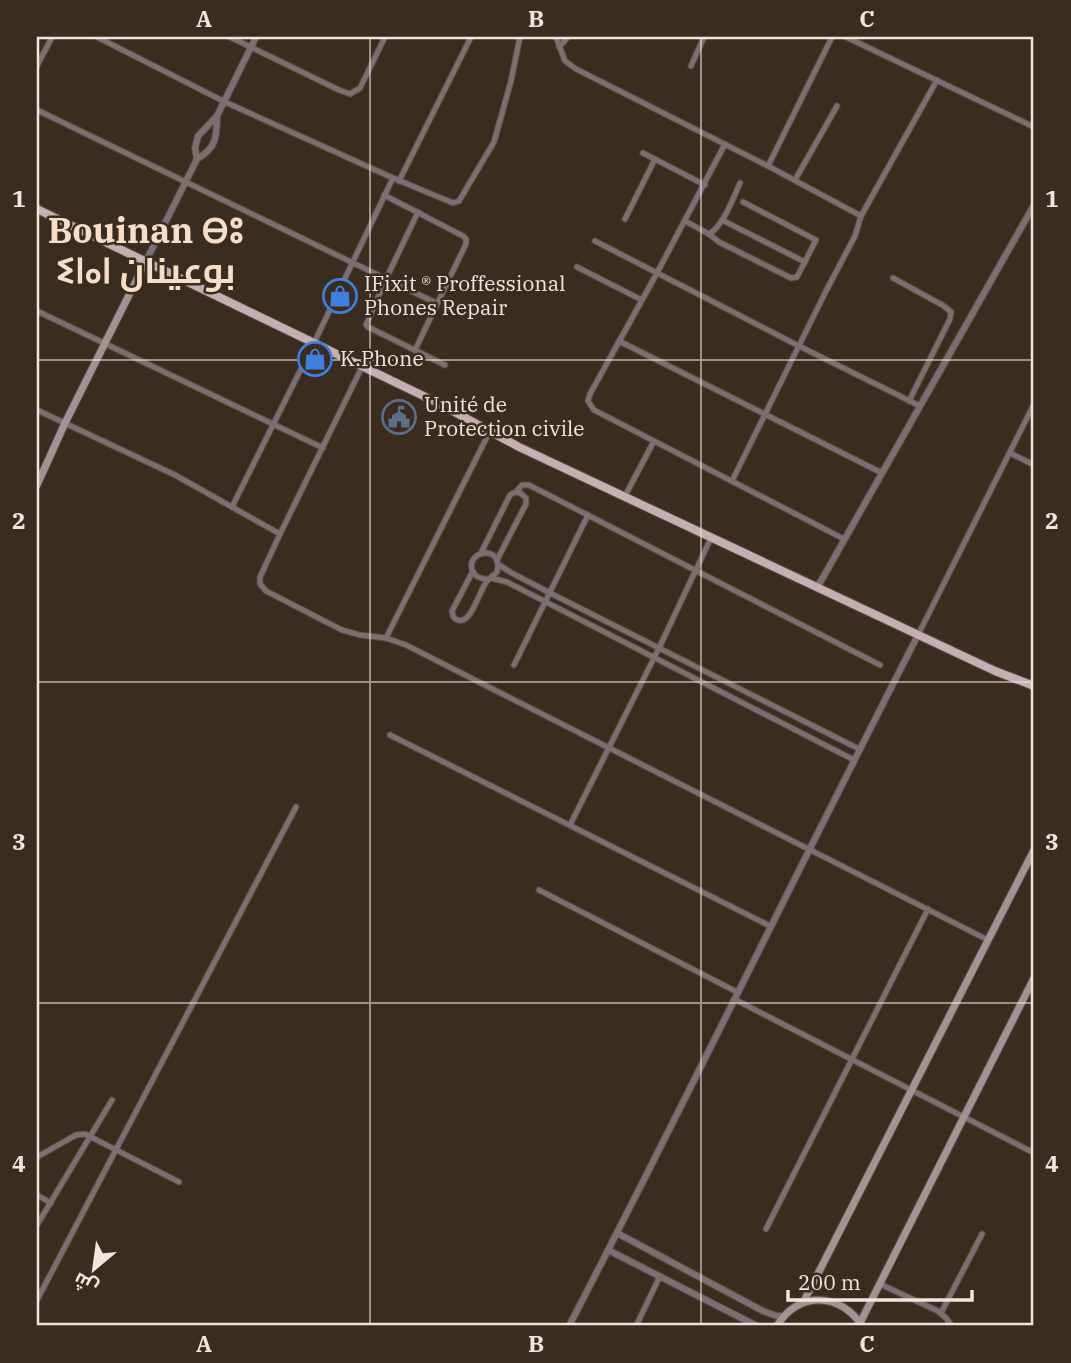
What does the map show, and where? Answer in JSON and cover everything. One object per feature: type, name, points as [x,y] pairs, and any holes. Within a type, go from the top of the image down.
[{"type":"main road","points":[[37,209],[438,402],[519,447],[995,671],[1034,686]]},
{"type":"main road","points":[[37,485],[146,261]]},
{"type":"main road","points":[[804,1301],[1034,850]]},
{"type":"main road","points":[[777,1326],[794,1307],[804,1301],[818,1300],[842,1306],[861,1324],[1034,978]]},
{"type":"street","points":[[37,66],[52,37]]},
{"type":"street","points":[[97,37],[225,102],[453,203],[459,201],[494,142],[512,81],[520,37]]},
{"type":"street","points":[[230,37],[350,94],[360,88],[384,37]]},
{"type":"street","points":[[146,261],[197,159],[195,148],[198,136],[217,116],[256,37]]},
{"type":"street","points":[[232,507],[384,195],[396,179],[471,37]]},
{"type":"street","points":[[556,37],[565,61],[576,69],[862,216]]},
{"type":"street","points":[[559,47],[568,37]]},
{"type":"street","points":[[691,66],[704,37]]},
{"type":"street","points":[[768,166],[832,37]]},
{"type":"street","points":[[846,37],[1034,127]]},
{"type":"street","points":[[37,46],[45,50]]},
{"type":"street","points":[[733,481],[855,236],[862,216],[937,80]]},
{"type":"street","points":[[794,180],[837,106]]},
{"type":"street","points":[[37,110],[436,303]]},
{"type":"street","points":[[197,159],[208,153],[215,143],[217,116]]},
{"type":"street","points":[[725,144],[588,401],[594,410],[844,539]]},
{"type":"street","points":[[643,153],[705,185]]},
{"type":"street","points":[[625,219],[654,159]]},
{"type":"street","points":[[709,234],[714,232],[722,220],[740,183]]},
{"type":"street","points":[[384,195],[466,239],[415,350]]},
{"type":"street","points":[[685,221],[719,242],[791,278],[797,277],[816,240],[743,202]]},
{"type":"street","points":[[817,588],[1034,205]]},
{"type":"street","points":[[418,212],[366,325],[445,365]]},
{"type":"street","points":[[722,220],[805,262]]},
{"type":"street","points":[[595,241],[920,406]]},
{"type":"street","points":[[576,267],[642,300]]},
{"type":"street","points":[[893,278],[951,312],[909,401]]},
{"type":"street","points":[[37,311],[323,448]]},
{"type":"street","points":[[619,341],[882,473]]},
{"type":"street","points":[[362,367],[260,577],[263,590],[342,630],[386,638],[416,650],[988,940]]},
{"type":"street","points":[[569,1326],[1034,404]]},
{"type":"street","points":[[37,410],[175,475],[280,534]]},
{"type":"street","points":[[386,638],[490,431]]},
{"type":"street","points":[[625,496],[654,441]]},
{"type":"street","points":[[1010,453],[1034,465]]},
{"type":"street","points":[[854,760],[503,580],[479,578],[473,571],[472,563],[481,553],[510,495],[522,485],[530,485],[880,665]]},
{"type":"street","points":[[473,571],[452,611],[457,620],[468,618],[490,579],[497,572],[498,562],[526,504],[524,495],[516,492]]},
{"type":"street","points":[[514,665],[589,515]]},
{"type":"street","points":[[570,825],[659,649],[711,538]]},
{"type":"street","points":[[481,553],[490,554],[510,572],[550,593],[859,749]]},
{"type":"street","points":[[772,717],[778,707]]},
{"type":"street","points":[[390,734],[770,926]]},
{"type":"street","points":[[37,1300],[296,807]]},
{"type":"street","points":[[539,890],[737,992]]},
{"type":"street","points":[[766,1230],[928,909]]},
{"type":"street","points":[[734,999],[1034,1153]]},
{"type":"street","points":[[37,1225],[113,1100]]},
{"type":"street","points":[[37,1157],[76,1135],[85,1134],[179,1182]]},
{"type":"street","points":[[37,1195],[51,1203]]},
{"type":"street","points":[[617,1233],[763,1311],[784,1316]]},
{"type":"street","points":[[941,1313],[982,1234]]},
{"type":"street","points":[[608,1250],[757,1326]]},
{"type":"street","points":[[636,1326],[660,1276]]},
{"type":"street","points":[[880,1284],[941,1313],[952,1326]]},
{"type":"place","name":"IFixit ® Proffessional Phones Repair","points":[[340,296]]},
{"type":"place","name":"K.Phone","points":[[315,359]]},
{"type":"place","name":"Unité de Protection civile","points":[[399,417]]},
{"type":"district","name":"Bouinan ⴱⵓ ⵉⵏⴰⵏ بوعينان","points":[[146,251]]}]
